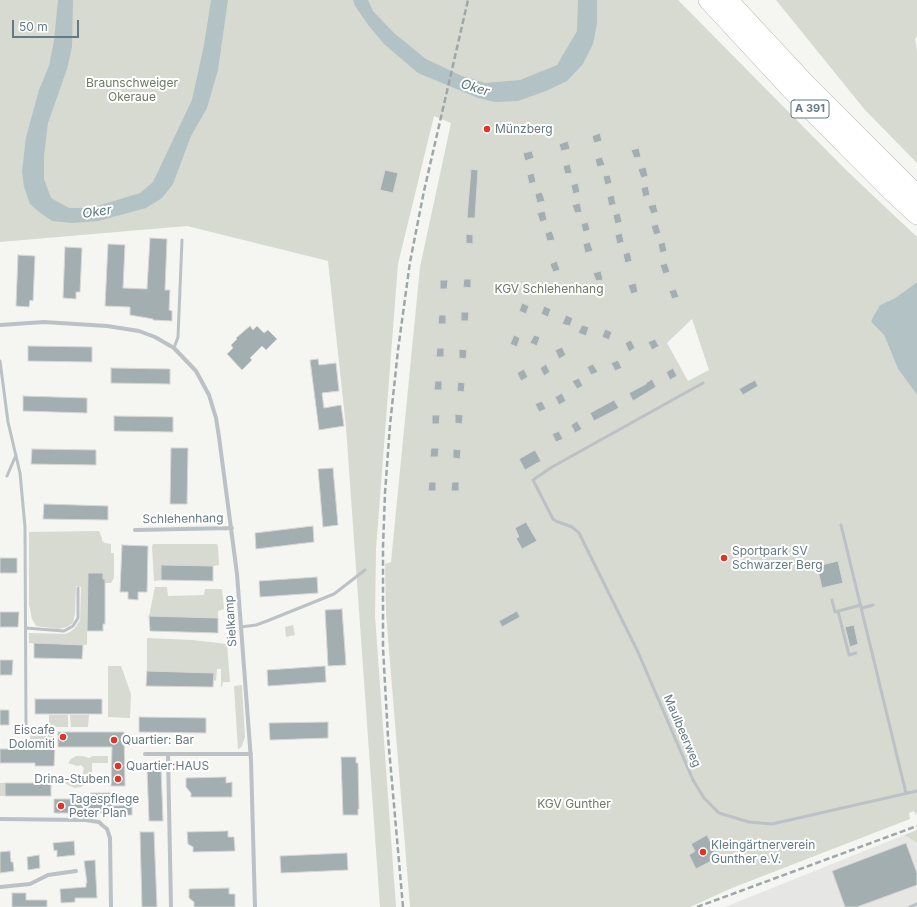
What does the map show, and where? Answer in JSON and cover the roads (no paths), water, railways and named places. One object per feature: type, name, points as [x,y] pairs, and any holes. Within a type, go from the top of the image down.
[{"type":"highway","name":"A 391","points":[[708,0],[796,95],[917,215]]},
{"type":"highway","name":"A 391","points":[[728,0],[806,85],[917,195]]},
{"type":"street","name":"Sielkamp","points":[[0,325],[44,322],[124,328],[139,331],[155,337],[174,348],[196,371],[203,383],[212,404],[219,437],[232,528],[251,754],[255,907]]},
{"type":"street","name":"Schlehenhang","points":[[135,530],[232,528]]},
{"type":"street","points":[[145,754],[251,754]]},
{"type":"street","points":[[168,754],[171,907]]},
{"type":"street","points":[[0,819],[85,820],[99,822],[107,829],[110,838],[111,907]]},
{"type":"street","points":[[0,887],[30,884],[48,875],[76,871]]},
{"type":"lane","points":[[174,348],[178,337],[182,240]]},
{"type":"lane","points":[[0,360],[8,422],[20,473],[25,527],[26,729]]},
{"type":"lane","name":"Maulbeerweg","points":[[703,383],[552,467],[533,480],[553,519],[556,522],[572,527],[579,533],[640,656],[693,780],[712,808],[719,813],[740,819],[772,824],[917,791]]},
{"type":"lane","points":[[7,476],[16,455]]},
{"type":"lane","points":[[842,525],[906,793]]},
{"type":"lane","points":[[241,627],[256,625],[334,594],[365,570]]},
{"type":"lane","points":[[26,628],[64,631],[73,626],[78,618],[78,588]]},
{"type":"lane","points":[[832,600],[835,612],[873,605]]},
{"type":"lane","points":[[838,611],[849,655],[856,653]]},
{"type":"lane","points":[[910,907],[917,904]]},
{"type":"water","name":"Oker","points":[[58,0],[73,0],[72,47],[67,69],[48,123],[44,156],[44,179],[51,198],[69,208],[91,208],[140,193],[153,182],[192,100],[204,45],[211,0],[228,0],[218,70],[207,108],[191,136],[173,184],[162,198],[146,208],[98,221],[72,223],[52,221],[30,204],[24,187],[22,171],[26,137],[39,90],[49,66],[54,41]]},
{"type":"water","name":"Oker","points":[[353,0],[368,0],[373,11],[394,33],[426,59],[462,76],[485,83],[520,80],[557,65],[577,31],[578,0],[597,0],[597,24],[593,44],[583,64],[567,81],[546,91],[518,101],[495,102],[478,98],[418,73],[384,44],[369,26],[355,6]]},
{"type":"water","points":[[917,282],[917,395],[898,369],[884,335],[871,322],[880,305],[895,298]]},
{"type":"railway","points":[[403,907],[388,737],[383,648],[383,547],[385,493],[398,350],[410,262],[424,191],[468,0]]},
{"type":"railway","points":[[697,907],[917,826]]},
{"type":"place","name":"Münzberg","points":[[487,129]]},
{"type":"place","name":"Sportpark SV Schwarzer Berg","points":[[724,558]]},
{"type":"place","name":"Eiscafe Dolomiti","points":[[63,737]]},
{"type":"place","name":"Quartier: Bar","points":[[114,740]]},
{"type":"place","name":"Quartier:HAUS","points":[[118,766]]},
{"type":"place","name":"Drina-Stuben","points":[[118,779]]},
{"type":"place","name":"Tagespflege Peter Plan","points":[[61,806]]},
{"type":"place","name":"Kleingärtnerverein Gunther e.V.","points":[[703,852]]},
{"type":"park label","name":"Braunschweiger Okeraue","points":[[132,90]]},
{"type":"park label","name":"KGV Schlehenhang","points":[[549,289]]},
{"type":"park label","name":"KGV Gunther","points":[[574,804]]}]
